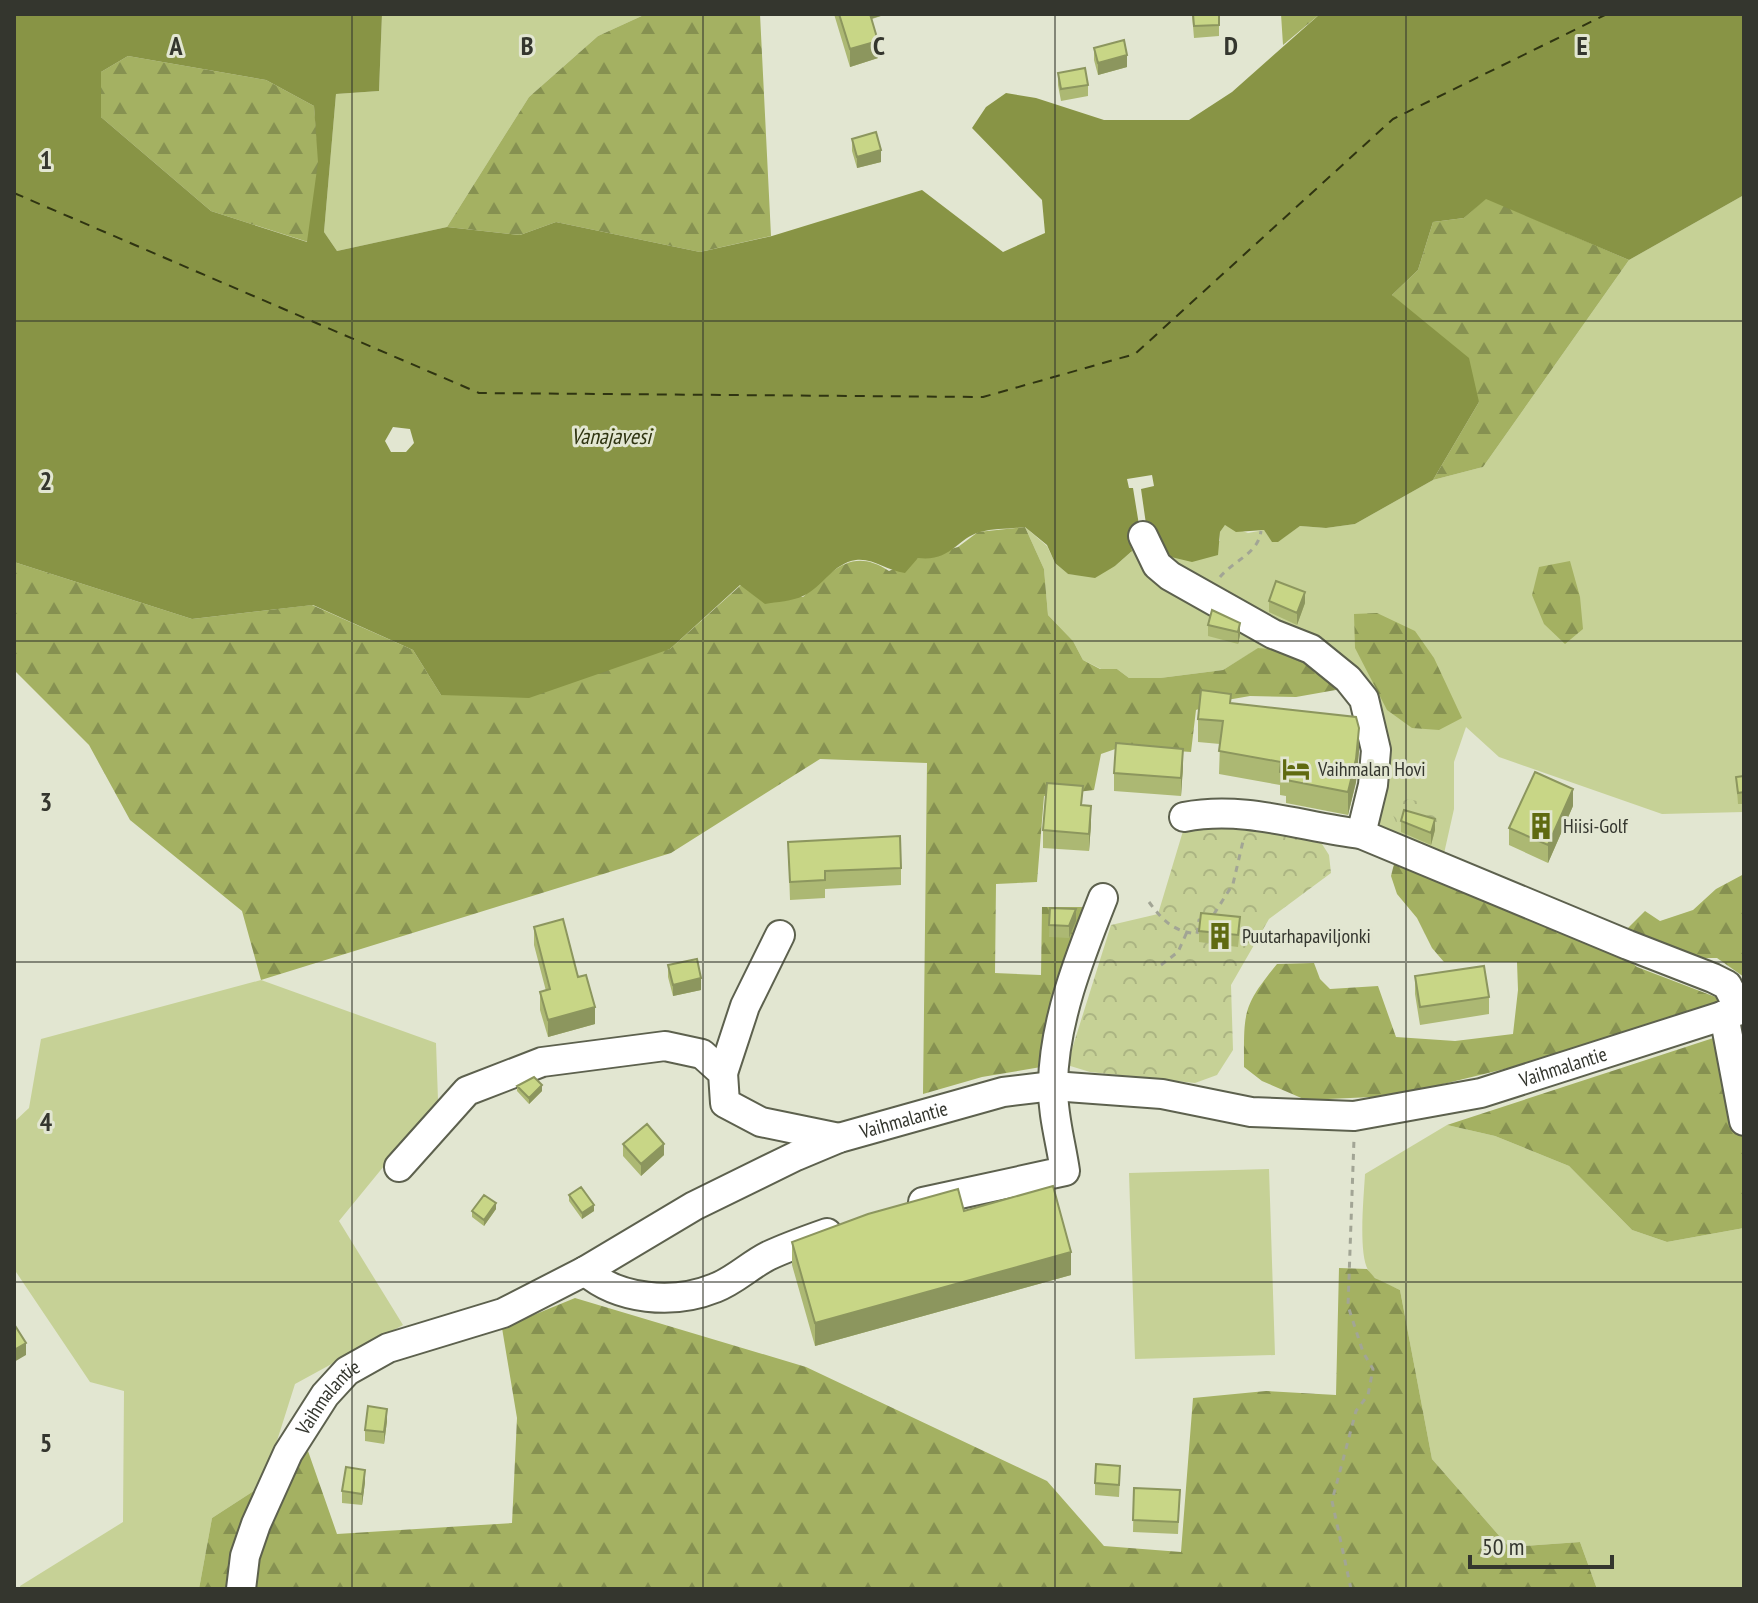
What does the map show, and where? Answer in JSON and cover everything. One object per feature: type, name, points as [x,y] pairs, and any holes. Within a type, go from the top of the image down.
[{"type":"street","points":[[1143,536],[1157,565],[1210,600],[1273,634],[1311,649],[1348,679],[1364,699],[1376,750],[1373,785],[1361,834]]},
{"type":"street","points":[[1184,817],[1207,813],[1247,814],[1361,834],[1727,985],[1736,1011],[1744,1121]]},
{"type":"street","points":[[892,1210],[1065,1171],[1053,1086],[1058,1036],[1082,954],[1103,898]]},
{"type":"street","points":[[780,935],[745,1006],[723,1073],[725,1103],[761,1122],[839,1138]]},
{"type":"street","name":"Vaihmalantie","points":[[241,1589],[245,1556],[256,1524],[288,1453],[325,1395],[347,1371],[388,1348],[503,1313],[585,1271],[694,1206],[839,1138],[1003,1092],[1053,1086],[1162,1094],[1251,1112],[1354,1116],[1481,1093],[1736,1011]]},
{"type":"street","points":[[399,1167],[467,1091],[542,1062],[665,1046],[702,1054],[723,1073]]},
{"type":"street","points":[[585,1271],[600,1284],[621,1292],[667,1299],[714,1289],[765,1257],[849,1225]]},
{"type":"path","points":[[1210,600],[1220,577],[1228,567],[1254,549],[1261,531]]},
{"type":"path","points":[[1149,902],[1171,927],[1187,932],[1197,934],[1199,920],[1213,921],[1214,912],[1228,893],[1240,860],[1247,814]]},
{"type":"path","points":[[1161,965],[1178,952],[1187,932]]},
{"type":"path","points":[[1351,1589],[1332,1501],[1356,1411],[1368,1395],[1373,1369],[1363,1352],[1348,1306],[1354,1116]]},
{"type":"green space","points":[[382,14],[646,14],[598,36],[529,97],[447,227],[337,251],[324,232],[336,94],[379,91]]},
{"type":"green space","points":[[646,14],[760,14],[771,236],[700,252],[556,222],[520,235],[447,227],[529,97],[598,36]]},
{"type":"green space","points":[[1281,14],[1320,14],[1283,45]]},
{"type":"green space","points":[[128,56],[266,80],[314,106],[319,162],[308,242],[211,211],[101,117],[101,72]]},
{"type":"green space","name":"Hiisi-Golf","points":[[1744,195],[1744,812],[1662,814],[1499,757],[1466,727],[1454,762],[1454,809],[1443,858],[1388,839],[1374,813],[1382,759],[1347,688],[1259,648],[1223,670],[1160,678],[1129,678],[1117,669],[1101,669],[1083,660],[1073,641],[1048,615],[1044,569],[1025,527],[1047,546],[1055,563],[1068,574],[1081,575],[1115,566],[1131,552],[1129,541],[1136,536],[1220,541],[1220,532],[1225,525],[1248,533],[1264,530],[1272,541],[1283,538],[1300,526],[1326,528],[1355,524],[1433,480],[1483,467],[1629,260]]},
{"type":"green space","points":[[1486,198],[1629,260],[1483,467],[1433,480],[1479,402],[1392,295],[1418,270],[1433,222],[1464,218]]},
{"type":"green space","points":[[1025,527],[1044,569],[1048,615],[1073,641],[1083,660],[1100,669],[1117,669],[1129,678],[1160,678],[1223,670],[1258,648],[1289,651],[1347,688],[1296,697],[1250,696],[1221,701],[1196,710],[1191,752],[1121,747],[1101,754],[1094,790],[1044,796],[1037,882],[996,884],[995,973],[1041,975],[1042,907],[1085,907],[1041,1067],[982,1077],[923,1094],[927,763],[820,759],[671,853],[261,980],[242,911],[130,820],[89,745],[14,670],[14,562],[192,619],[312,605],[413,650],[441,695],[670,649],[741,585],[803,597],[843,565],[864,561],[889,571],[918,558],[958,547],[978,532]]},
{"type":"green space","points":[[1570,561],[1580,597],[1583,629],[1565,644],[1544,624],[1532,595],[1539,567]]},
{"type":"green space","points":[[1377,613],[1415,631],[1434,658],[1462,718],[1439,730],[1412,728],[1387,710],[1355,648],[1354,614]]},
{"type":"green space","points":[[1409,799],[1443,808],[1438,825],[1411,817],[1396,822],[1393,815],[1403,801]]},
{"type":"green space","points":[[1208,823],[1317,836],[1329,855],[1331,873],[1269,919],[1231,985],[1233,1050],[1217,1075],[1195,1083],[1090,1072],[1067,1065],[1111,925],[1158,914],[1183,831]]},
{"type":"green space","points":[[1395,860],[1501,908],[1596,938],[1613,947],[1637,967],[1726,1001],[1529,1063],[1394,1096],[1306,1100],[1262,1081],[1244,1067],[1245,1022],[1257,990],[1277,964],[1314,963],[1320,979],[1330,989],[1378,986],[1396,1037],[1455,1041],[1513,1034],[1518,990],[1517,962],[1444,962],[1432,948],[1417,918],[1397,894],[1391,876]]},
{"type":"green space","points":[[1744,874],[1744,977],[1717,958],[1700,958],[1625,931],[1645,911],[1660,921],[1693,910],[1716,889]]},
{"type":"green space","points":[[261,980],[436,1043],[438,1100],[339,1221],[403,1325],[295,1384],[263,1485],[212,1518],[199,1589],[21,1589],[20,1586],[123,1522],[124,1391],[90,1382],[14,1269],[14,1122],[29,1108],[41,1039]]},
{"type":"green space","points":[[1744,1028],[1744,1228],[1667,1242],[1632,1230],[1569,1166],[1495,1136],[1447,1125]]},
{"type":"green space","points":[[1447,1125],[1495,1136],[1569,1166],[1632,1230],[1667,1242],[1744,1228],[1744,1589],[1597,1589],[1580,1542],[1509,1547],[1432,1459],[1400,1290],[1368,1270],[1363,1250],[1363,1209],[1365,1174]]},
{"type":"green space","points":[[1269,1169],[1275,1355],[1135,1359],[1129,1173]]},
{"type":"green space","points":[[1339,1268],[1367,1269],[1375,1278],[1400,1290],[1432,1459],[1509,1547],[1580,1542],[1597,1589],[199,1589],[212,1518],[308,1451],[337,1534],[512,1523],[517,1418],[502,1328],[575,1298],[806,1367],[1047,1481],[1104,1546],[1181,1552],[1193,1398],[1266,1391],[1336,1395]]},
{"type":"water","name":"Vanajavesi","points":[[14,14],[382,14],[379,91],[336,94],[324,232],[337,251],[447,227],[520,235],[556,222],[700,252],[772,236],[922,190],[1003,252],[1045,233],[1042,200],[972,128],[986,107],[1006,93],[1036,98],[1104,120],[1189,120],[1232,92],[1320,14],[1744,14],[1744,195],[1629,260],[1486,199],[1464,218],[1433,222],[1418,270],[1392,295],[1469,358],[1479,402],[1433,480],[1355,524],[1326,528],[1300,526],[1278,542],[1272,542],[1264,530],[1236,532],[1225,525],[1220,532],[1218,555],[1192,562],[1171,557],[1160,542],[1136,536],[1129,541],[1132,551],[1095,578],[1068,574],[1055,563],[1047,545],[1025,527],[985,531],[972,535],[938,557],[918,558],[905,573],[869,561],[848,562],[799,598],[765,604],[740,585],[670,649],[529,698],[441,695],[413,650],[313,605],[192,619],[14,562]],"holes":[[[128,56],[266,80],[314,106],[318,162],[307,242],[211,211],[101,117],[101,72]],[[393,427],[410,429],[414,443],[406,452],[391,452],[385,441]]]},
{"type":"pier","points":[[1152,475],[1154,486],[1141,489],[1146,524],[1139,525],[1133,488],[1129,488],[1127,479]]},
{"type":"building","points":[[839,14],[870,14],[878,41],[850,49]]},
{"type":"building","points":[[1193,14],[1219,14],[1219,25],[1194,26]]},
{"type":"building","points":[[1124,40],[1127,55],[1098,63],[1094,48]]},
{"type":"building","points":[[1085,68],[1088,85],[1061,89],[1058,73]]},
{"type":"building","points":[[876,132],[881,150],[857,157],[852,139]]},
{"type":"building","points":[[1276,581],[1305,592],[1297,613],[1269,601]]},
{"type":"building","points":[[1212,610],[1240,623],[1238,632],[1208,625]]},
{"type":"building","points":[[1201,690],[1231,694],[1230,703],[1356,717],[1359,728],[1356,759],[1348,792],[1286,780],[1287,773],[1280,772],[1281,762],[1219,751],[1223,721],[1198,719]]},
{"type":"building","points":[[1116,743],[1183,749],[1181,778],[1114,773]]},
{"type":"building","name":"Hiisi-Golf","points":[[1535,772],[1573,789],[1548,845],[1509,828]]},
{"type":"building","points":[[1744,776],[1744,792],[1738,793],[1736,777]]},
{"type":"building","points":[[1047,783],[1083,786],[1081,805],[1091,806],[1089,834],[1043,830]]},
{"type":"building","points":[[1404,810],[1435,819],[1431,833],[1401,821]]},
{"type":"building","points":[[900,836],[901,868],[825,871],[825,880],[790,882],[788,842]]},
{"type":"building","points":[[1050,908],[1076,909],[1069,926],[1049,925]]},
{"type":"building","points":[[1201,913],[1240,917],[1238,935],[1199,931]]},
{"type":"building","points":[[563,919],[578,977],[586,975],[595,1007],[548,1020],[540,992],[550,989],[534,927]]},
{"type":"building","points":[[697,959],[701,978],[673,985],[668,965]]},
{"type":"building","points":[[1484,966],[1489,997],[1420,1007],[1415,976]]},
{"type":"building","points":[[534,1077],[542,1085],[529,1098],[517,1086]]},
{"type":"building","points":[[647,1124],[664,1144],[641,1164],[623,1144]]},
{"type":"building","points":[[1053,1186],[1071,1252],[815,1323],[792,1242],[868,1214],[958,1189],[964,1211]]},
{"type":"building","points":[[581,1187],[594,1205],[582,1213],[569,1195]]},
{"type":"building","points":[[484,1195],[496,1203],[484,1220],[472,1211]]},
{"type":"building","points":[[14,1324],[26,1343],[14,1350]]},
{"type":"building","points":[[368,1406],[387,1409],[384,1432],[365,1430]]},
{"type":"building","points":[[1096,1464],[1120,1466],[1119,1485],[1095,1483]]},
{"type":"building","points":[[346,1467],[365,1470],[362,1494],[342,1491]]},
{"type":"building","points":[[1134,1488],[1180,1490],[1178,1522],[1133,1520]]},
{"type":"ferry route","points":[[14,193],[479,393],[983,397],[1135,354],[1393,119],[1607,14]]},
{"type":"place","name":"Vaihmalan Hovi","points":[[1296,769]]},
{"type":"place","name":"Hiisi-Golf","points":[[1541,826]]},
{"type":"place","name":"Puutarhapaviljonki","points":[[1220,936]]}]
